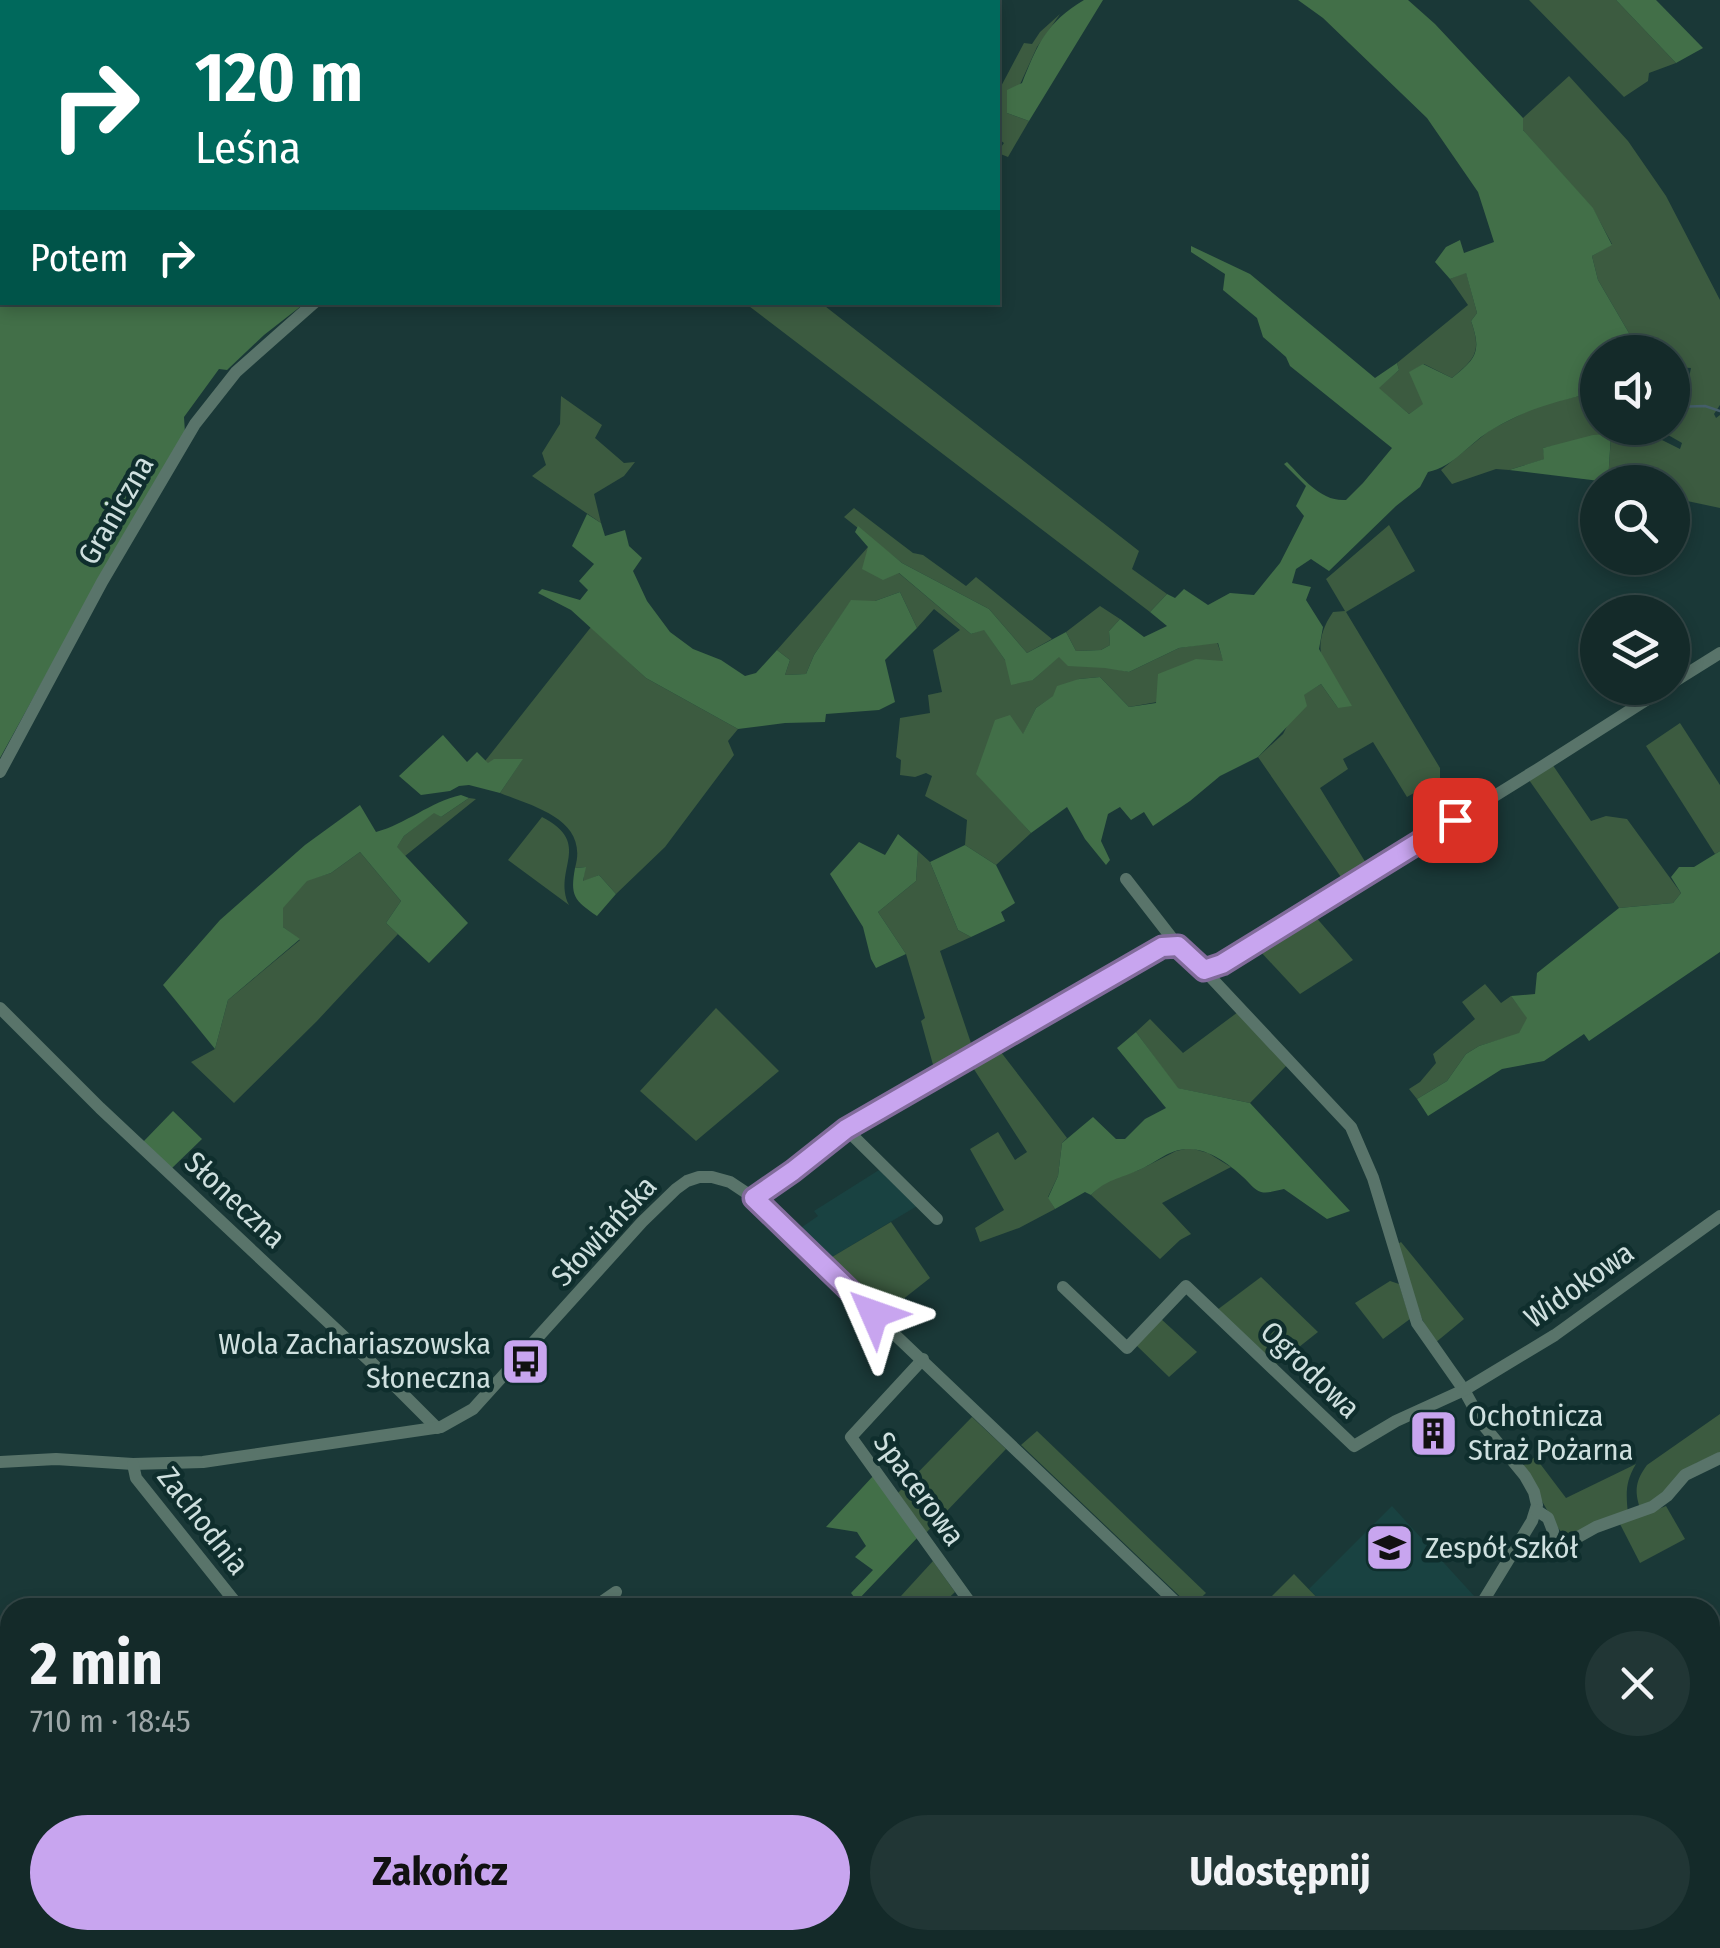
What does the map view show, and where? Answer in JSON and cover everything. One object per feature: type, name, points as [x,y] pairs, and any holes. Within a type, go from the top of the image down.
[{"type":"street","name":"Graniczna","points":[[0,772],[102,582],[195,424],[236,372],[312,305]]},
{"type":"street","points":[[1690,671],[1720,652]]},
{"type":"street","points":[[1204,970],[1222,964],[1639,705]]},
{"type":"street","points":[[1126,879],[1178,946],[1351,1127],[1373,1178],[1418,1322],[1484,1426],[1525,1476],[1537,1500],[1536,1510],[1514,1552],[1485,1598]]},
{"type":"street","points":[[754,1198],[846,1129],[1162,947],[1178,946]]},
{"type":"street","name":"Słoneczna","points":[[0,1008],[437,1428]]},
{"type":"street","points":[[846,1129],[936,1219]]},
{"type":"street","name":"Słowiańska","points":[[0,1462],[56,1458],[133,1464],[203,1462],[437,1428],[472,1409],[676,1189],[699,1177],[712,1177],[730,1182],[754,1198],[1172,1598]]},
{"type":"street","name":"Widokowa","points":[[1464,1390],[1554,1335],[1720,1216]]},
{"type":"street","name":"Ogrodowa","points":[[1063,1287],[1127,1348],[1186,1286],[1354,1446],[1396,1421],[1464,1390]]},
{"type":"street","name":"Spacerowa","points":[[923,1359],[850,1437],[967,1598]]},
{"type":"street","points":[[1514,1552],[1553,1550],[1596,1527],[1652,1508],[1684,1475],[1720,1458]]},
{"type":"street","name":"Zachodnia","points":[[133,1464],[136,1478],[232,1598]]},
{"type":"street","points":[[1536,1510],[1548,1518],[1566,1545]]},
{"type":"street","points":[[1536,1551],[1553,1535],[1552,1524]]},
{"type":"street","points":[[608,1598],[616,1592]]},
{"type":"shaded area","points":[[879,1170],[917,1206],[827,1260],[795,1232],[818,1216],[814,1211]]},
{"type":"shaded area","name":"Zespół Szkół","points":[[1392,1506],[1475,1597],[1317,1598],[1309,1589]]},
{"type":"green space","points":[[1084,0],[1103,0],[1029,121],[1007,113],[1007,90],[1022,83],[1052,26]]},
{"type":"green space","points":[[1298,0],[1408,0],[1435,24],[1523,118],[1523,130],[1593,208],[1612,245],[1592,256],[1598,280],[1630,335],[1580,335],[1580,396],[1531,410],[1506,422],[1454,460],[1428,472],[1420,487],[1329,571],[1311,559],[1296,569],[1292,583],[1311,587],[1306,600],[1323,627],[1319,649],[1352,706],[1338,708],[1321,684],[1304,695],[1307,706],[1258,757],[1220,776],[1153,826],[1144,812],[1131,820],[1120,807],[1108,814],[1101,841],[1110,860],[1106,865],[1067,807],[1031,833],[976,774],[995,720],[1010,715],[1023,734],[1036,708],[1053,696],[1057,686],[1079,679],[1100,677],[1129,707],[1156,703],[1158,674],[1196,659],[1223,661],[1218,643],[1179,648],[1129,672],[1068,666],[1059,657],[1033,680],[1011,685],[1005,660],[984,630],[971,634],[899,573],[883,580],[862,569],[868,547],[855,532],[858,526],[902,563],[989,609],[1027,653],[1066,632],[1076,651],[1101,650],[1110,645],[1109,631],[1120,619],[1144,637],[1167,626],[1150,612],[1167,594],[1175,598],[1184,589],[1208,605],[1230,593],[1254,595],[1280,563],[1304,516],[1296,506],[1306,486],[1284,464],[1287,462],[1306,482],[1337,500],[1346,500],[1363,483],[1392,448],[1290,366],[1286,357],[1263,337],[1257,318],[1223,290],[1225,274],[1191,252],[1191,246],[1250,274],[1375,378],[1397,363],[1399,370],[1379,388],[1409,414],[1423,404],[1409,372],[1423,364],[1452,378],[1475,354],[1471,321],[1477,313],[1466,273],[1450,279],[1435,262],[1446,247],[1460,240],[1464,253],[1494,242],[1478,192],[1427,118],[1323,18]]},
{"type":"green space","points":[[1529,0],[1616,0],[1676,63],[1649,73],[1648,81],[1624,97]]},
{"type":"green space","points":[[1616,0],[1656,0],[1703,48],[1676,63]]},
{"type":"green space","points":[[1060,14],[1037,47],[1007,113],[1029,121],[1008,157],[1000,154],[1004,143],[1000,140],[1000,88],[1024,43],[1032,44]]},
{"type":"green space","points":[[1569,76],[1628,141],[1666,196],[1720,300],[1720,405],[1714,414],[1716,418],[1720,415],[1720,508],[1690,502],[1690,465],[1609,465],[1610,445],[1672,445],[1680,449],[1681,445],[1690,445],[1690,335],[1630,335],[1598,280],[1592,256],[1612,244],[1593,209],[1523,130],[1523,118]]},
{"type":"green space","points":[[1466,272],[1477,313],[1471,321],[1476,340],[1474,354],[1452,378],[1424,364],[1410,372],[1424,404],[1409,414],[1378,388],[1399,370],[1397,363],[1468,305],[1450,279]]},
{"type":"green space","points":[[0,305],[302,305],[227,370],[219,369],[184,417],[185,433],[0,758]]},
{"type":"green space","points":[[748,305],[824,305],[1139,551],[1132,569],[1167,594],[1150,612]]},
{"type":"green space","points":[[561,396],[602,425],[595,438],[624,463],[635,462],[624,476],[594,494],[601,523],[532,476],[546,465],[542,453],[560,424]]},
{"type":"green space","points":[[1580,396],[1580,441],[1543,448],[1545,459],[1509,470],[1496,469],[1452,484],[1441,470],[1490,430],[1539,405]]},
{"type":"green space","points":[[1580,438],[1580,445],[1610,445],[1609,465],[1580,465],[1580,479],[1509,470],[1544,459],[1543,448]]},
{"type":"green space","points":[[854,508],[913,553],[923,555],[966,586],[976,577],[1052,639],[1027,653],[989,609],[902,563],[844,517]]},
{"type":"green space","points":[[587,514],[601,523],[605,536],[625,530],[629,546],[642,558],[633,571],[647,601],[670,632],[693,649],[721,660],[745,676],[756,673],[777,650],[790,660],[785,675],[806,674],[814,655],[851,600],[875,601],[900,592],[917,628],[885,660],[895,702],[879,710],[826,714],[825,722],[738,729],[646,678],[571,610],[538,593],[542,589],[580,600],[588,590],[579,581],[594,564],[572,546]]},
{"type":"green space","points":[[1389,525],[1415,571],[1346,612],[1440,768],[1440,778],[1407,797],[1373,742],[1343,759],[1348,769],[1320,788],[1369,868],[1345,883],[1258,757],[1283,734],[1303,695],[1321,684],[1338,708],[1320,648],[1333,612],[1345,611],[1326,579]]},
{"type":"green space","points":[[868,547],[971,634],[984,629],[1005,660],[1033,680],[1059,656],[1129,672],[1179,648],[1217,642],[1224,662],[1157,702],[1129,707],[1100,677],[1079,679],[1036,708],[1023,735],[977,774],[1031,833],[996,865],[965,845],[967,820],[925,796],[932,776],[900,775],[901,760],[896,757],[900,718],[930,713],[928,695],[942,692],[933,650],[960,630],[934,609],[917,628],[900,592],[875,601],[851,601],[814,655],[806,674],[785,675],[790,660],[777,650]]},
{"type":"green space","points":[[1100,606],[1120,619],[1109,631],[1110,645],[1101,650],[1076,651],[1066,632]]},
{"type":"green space","points":[[591,627],[646,678],[738,729],[728,741],[734,755],[665,847],[616,894],[599,875],[583,882],[585,867],[575,868],[577,852],[567,827],[543,810],[500,793],[522,760],[488,764],[485,761]]},
{"type":"green space","points":[[1680,723],[1720,785],[1720,851],[1715,854],[1646,746]]},
{"type":"green space","points":[[443,735],[467,762],[477,752],[488,763],[494,759],[523,759],[500,793],[469,785],[421,795],[399,776]]},
{"type":"green space","points":[[1552,764],[1591,821],[1606,816],[1627,819],[1681,893],[1673,903],[1619,908],[1529,780]]},
{"type":"green space","points":[[461,795],[469,798],[441,817],[434,813],[404,836],[397,847],[468,923],[429,963],[386,923],[401,901],[360,852],[331,873],[307,881],[283,908],[283,927],[300,939],[228,1000],[215,1049],[163,985],[220,920],[305,845],[360,805],[376,832]]},
{"type":"green space","points":[[469,798],[476,799],[405,856],[396,848],[404,836],[434,812],[441,817]]},
{"type":"green space","points":[[542,817],[566,837],[569,858],[565,892],[569,905],[508,860]]},
{"type":"green space","points":[[898,834],[918,851],[916,881],[878,912],[906,954],[876,968],[863,927],[830,874],[859,842],[885,855]]},
{"type":"green space","points":[[965,845],[996,865],[1015,903],[1001,912],[1005,921],[971,937],[958,930],[930,862]]},
{"type":"green space","points":[[918,851],[930,862],[958,930],[971,937],[940,951],[973,1049],[935,1072],[921,1021],[925,1018],[906,954],[878,912],[916,881]]},
{"type":"green space","points":[[1720,851],[1720,952],[1589,1041],[1584,1034],[1544,1061],[1502,1069],[1428,1116],[1417,1099],[1447,1081],[1466,1054],[1519,1033],[1527,1018],[1511,996],[1535,994],[1537,973],[1619,908],[1673,903],[1681,893],[1671,877],[1679,867],[1694,867]]},
{"type":"green space","points":[[360,852],[401,901],[386,923],[398,934],[234,1103],[191,1062],[215,1049],[228,1000],[300,940],[283,927],[282,908],[307,880],[331,873]]},
{"type":"green space","points":[[586,867],[583,881],[599,875],[616,894],[597,916],[579,901],[574,891],[575,868]]},
{"type":"green space","points":[[1314,915],[1353,960],[1300,994],[1258,949]]},
{"type":"green space","points":[[1485,984],[1501,1003],[1511,996],[1528,1018],[1519,1034],[1466,1054],[1447,1081],[1417,1099],[1409,1089],[1436,1063],[1433,1054],[1475,1019],[1462,1002]]},
{"type":"green space","points":[[716,1008],[779,1071],[696,1141],[640,1091]]},
{"type":"green space","points":[[1238,1012],[1287,1065],[1250,1103],[1177,1088],[1136,1032],[1150,1019],[1183,1053]]},
{"type":"green space","points":[[1136,1032],[1178,1088],[1250,1103],[1350,1211],[1327,1219],[1284,1189],[1258,1191],[1218,1158],[1189,1149],[1169,1153],[1108,1182],[1091,1195],[1085,1192],[1055,1209],[1048,1198],[1058,1176],[1062,1143],[1093,1117],[1116,1139],[1125,1139],[1145,1119],[1166,1108],[1117,1048]]},
{"type":"green space","points":[[997,1047],[1067,1138],[1062,1143],[1058,1176],[1048,1197],[1055,1209],[980,1242],[975,1228],[1004,1210],[970,1149],[998,1132],[1015,1160],[1027,1152],[970,1063]]},
{"type":"green space","points":[[173,1111],[202,1139],[171,1169],[143,1142]]},
{"type":"green space","points":[[1190,1148],[1208,1153],[1231,1167],[1162,1203],[1191,1234],[1160,1259],[1091,1195],[1104,1182]]},
{"type":"green space","points":[[891,1222],[930,1278],[883,1315],[827,1260]]},
{"type":"green space","points":[[1401,1242],[1464,1319],[1435,1343],[1422,1319],[1396,1245]]},
{"type":"green space","points":[[1261,1277],[1318,1332],[1275,1366],[1217,1310]]},
{"type":"green space","points":[[1390,1281],[1399,1284],[1410,1319],[1383,1339],[1355,1303]]},
{"type":"green space","points":[[1160,1318],[1197,1352],[1169,1377],[1136,1345]]},
{"type":"green space","points":[[1720,1414],[1720,1453],[1696,1463],[1661,1495],[1640,1508],[1637,1485],[1647,1465]]},
{"type":"green space","points":[[972,1417],[1006,1449],[924,1535],[897,1494]]},
{"type":"green space","points":[[1037,1431],[1206,1593],[1201,1598],[1182,1598],[1021,1445]]},
{"type":"green space","points":[[1535,1457],[1566,1498],[1636,1464],[1627,1488],[1628,1514],[1567,1539],[1522,1466]]},
{"type":"green space","points":[[874,1475],[918,1537],[860,1598],[855,1598],[851,1593],[873,1570],[855,1557],[866,1546],[857,1532],[826,1527]]},
{"type":"green space","points":[[1666,1506],[1685,1539],[1640,1563],[1620,1524]]},
{"type":"green space","points":[[933,1561],[955,1592],[949,1598],[899,1598]]},
{"type":"green space","points":[[1294,1574],[1317,1598],[1270,1598]]},
{"type":"waterway","points":[[1690,406],[1720,411]]},
{"type":"place","name":"Wola Zachariaszowska Słoneczna","points":[[526,1361]]},
{"type":"place","name":"Ochotnicza Straż Pożarna","points":[[1433,1433]]},
{"type":"place","name":"Zespół Szkół","points":[[1390,1548]]},
{"type":"route","points":[[874,1314],[754,1198],[846,1129],[1162,947],[1178,946],[1204,970],[1222,964],[1455,820]]}]
